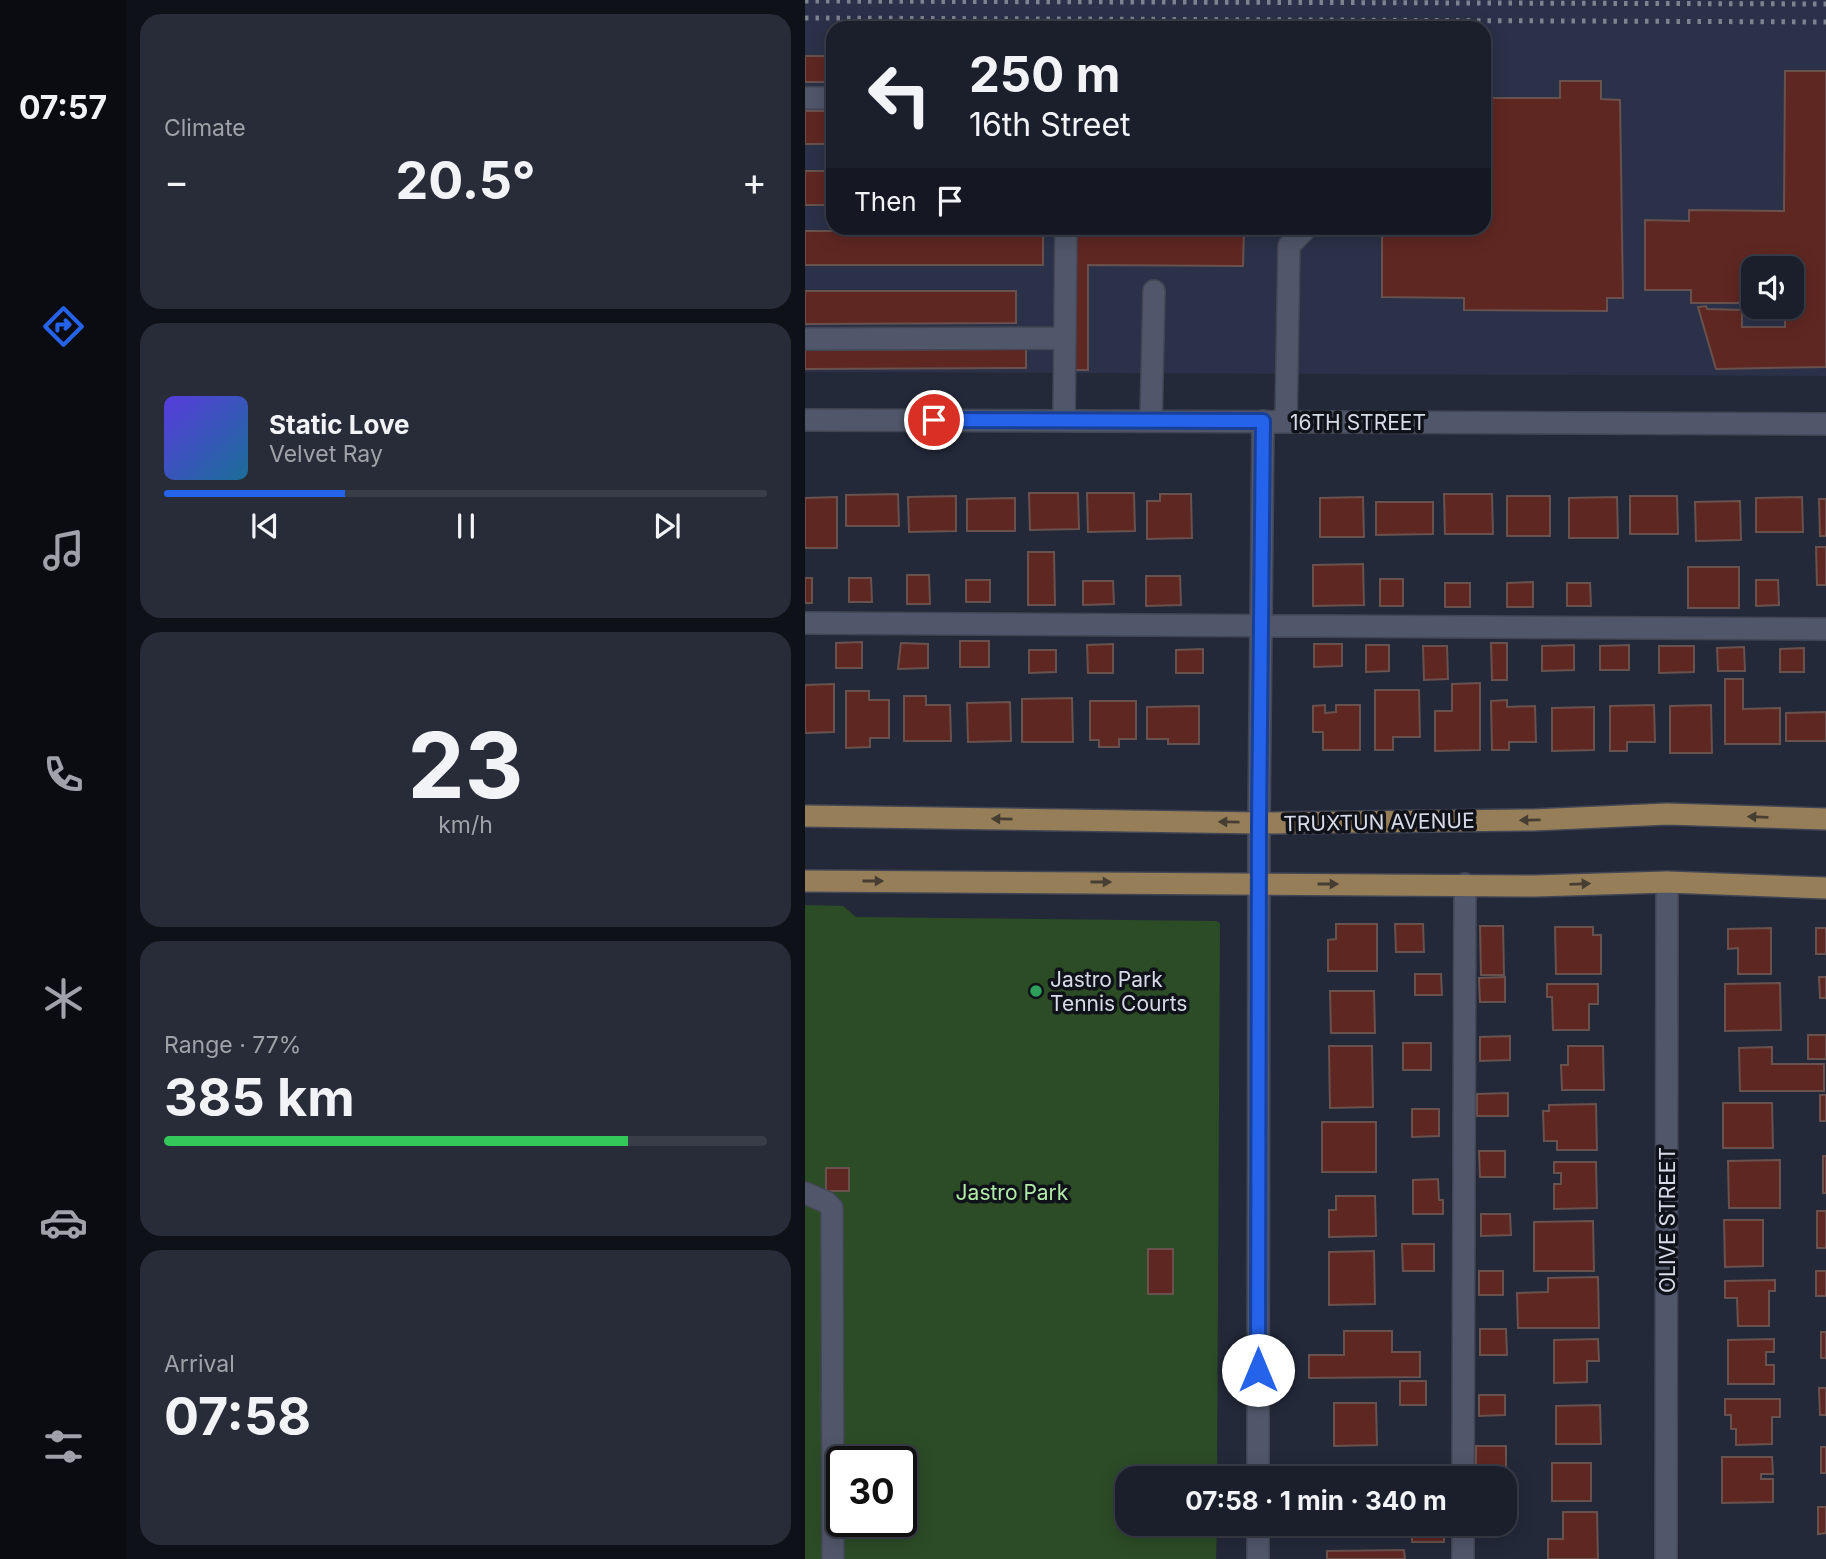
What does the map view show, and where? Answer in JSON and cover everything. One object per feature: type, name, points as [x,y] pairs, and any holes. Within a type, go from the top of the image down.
[{"type":"main road","name":"TRUXTUN AVENUE","points":[[805,816],[1259,823],[1533,820],[1667,814],[1826,819]]},
{"type":"main road","points":[[805,881],[1534,886],[1667,881],[1826,888]]},
{"type":"street","points":[[805,98],[826,98]]},
{"type":"street","points":[[1064,421],[1066,235]]},
{"type":"street","points":[[1286,421],[1289,246],[1299,235]]},
{"type":"street","points":[[1151,421],[1154,291]]},
{"type":"street","points":[[805,339],[1065,338]]},
{"type":"street","name":"16TH STREET","points":[[805,420],[1826,424]]},
{"type":"street","points":[[1258,1466],[1263,421]]},
{"type":"street","points":[[805,623],[1826,629]]},
{"type":"street","name":"OLIVE STREET","points":[[1666,1559],[1667,881]]},
{"type":"street","points":[[1463,1466],[1465,884]]},
{"type":"street","points":[[805,1193],[826,1202],[832,1208],[833,1559]]},
{"type":"street","points":[[1258,1536],[1258,1559]]},
{"type":"street","points":[[1463,1536],[1463,1559]]},
{"type":"shaded area","points":[[805,0],[1826,0],[1826,376],[805,372]]},
{"type":"green space","name":"Jastro Park","points":[[805,905],[843,906],[856,917],[1220,923],[1217,1466],[1115,1466],[1115,1536],[1217,1536],[1216,1559],[805,1559]]},
{"type":"building","points":[[805,56],[826,56],[826,82],[805,82]]},
{"type":"building","points":[[1785,71],[1826,71],[1826,367],[1716,369],[1698,307],[1741,310],[1742,327],[1785,327],[1785,319],[1804,319],[1804,256],[1741,256],[1741,303],[1691,303],[1691,290],[1645,290],[1645,220],[1689,221],[1689,210],[1784,211]]},
{"type":"building","points":[[1560,81],[1601,81],[1601,99],[1620,100],[1623,298],[1607,298],[1607,311],[1464,310],[1464,298],[1382,297],[1382,235],[1491,235],[1491,98],[1560,98]]},
{"type":"building","points":[[805,111],[826,111],[826,144],[805,144]]},
{"type":"building","points":[[805,171],[826,171],[826,205],[805,205]]},
{"type":"building","points":[[805,231],[826,231],[826,235],[1043,235],[1043,265],[805,265]]},
{"type":"building","points":[[1073,235],[1244,235],[1243,266],[1088,265],[1088,370],[1072,370]]},
{"type":"building","points":[[805,291],[1016,291],[1016,323],[805,324]]},
{"type":"building","points":[[1026,349],[1026,368],[805,369],[805,350]]},
{"type":"building","points":[[1029,493],[1078,493],[1079,529],[1030,530]]},
{"type":"building","points":[[1087,493],[1134,493],[1135,531],[1088,532]]},
{"type":"building","points":[[898,494],[899,526],[846,526],[846,495]]},
{"type":"building","points":[[1160,494],[1191,494],[1192,538],[1147,539],[1147,501],[1160,501]]},
{"type":"building","points":[[1444,494],[1492,494],[1493,534],[1445,534]]},
{"type":"building","points":[[956,496],[956,531],[909,532],[908,497]]},
{"type":"building","points":[[1507,496],[1550,496],[1550,536],[1507,536]]},
{"type":"building","points":[[1630,496],[1677,496],[1678,534],[1630,534]]},
{"type":"building","points":[[837,497],[837,548],[805,548],[805,498]]},
{"type":"building","points":[[1363,497],[1364,537],[1320,537],[1320,498]]},
{"type":"building","points":[[1617,497],[1618,538],[1569,538],[1569,498]]},
{"type":"building","points":[[1802,497],[1803,532],[1756,532],[1756,498]]},
{"type":"building","points":[[1015,498],[1015,531],[967,531],[967,499]]},
{"type":"building","points":[[1819,499],[1826,499],[1826,536],[1820,536]]},
{"type":"building","points":[[1740,501],[1741,540],[1696,541],[1695,502]]},
{"type":"building","points":[[1376,502],[1433,502],[1433,534],[1376,535]]},
{"type":"building","points":[[1816,547],[1826,547],[1826,585],[1817,585]]},
{"type":"building","points":[[1028,552],[1054,552],[1055,605],[1028,605]]},
{"type":"building","points":[[1363,564],[1364,605],[1313,606],[1313,565]]},
{"type":"building","points":[[1688,567],[1739,567],[1739,608],[1688,608]]},
{"type":"building","points":[[907,575],[929,575],[930,604],[907,604]]},
{"type":"building","points":[[1146,576],[1180,576],[1181,605],[1146,606]]},
{"type":"building","points":[[805,578],[812,578],[812,603],[805,603]]},
{"type":"building","points":[[849,578],[871,578],[872,602],[849,602]]},
{"type":"building","points":[[1380,579],[1403,579],[1403,606],[1380,606]]},
{"type":"building","points":[[966,580],[990,580],[990,602],[966,602]]},
{"type":"building","points":[[1756,580],[1778,580],[1779,605],[1756,606]]},
{"type":"building","points":[[1083,581],[1113,581],[1114,604],[1083,605]]},
{"type":"building","points":[[1533,582],[1533,607],[1507,607],[1507,583]]},
{"type":"building","points":[[1445,583],[1470,583],[1470,607],[1445,607]]},
{"type":"building","points":[[1567,583],[1590,583],[1591,606],[1567,606]]},
{"type":"building","points":[[960,641],[989,641],[989,667],[960,667]]},
{"type":"building","points":[[862,642],[862,668],[836,668],[836,643]]},
{"type":"building","points":[[901,643],[928,644],[928,668],[898,669]]},
{"type":"building","points":[[1491,643],[1507,643],[1507,680],[1492,680]]},
{"type":"building","points":[[1113,644],[1113,673],[1088,673],[1087,645]]},
{"type":"building","points":[[1314,644],[1342,644],[1342,666],[1314,667]]},
{"type":"building","points":[[1366,645],[1389,645],[1389,671],[1366,672]]},
{"type":"building","points":[[1574,645],[1574,670],[1542,671],[1542,646]]},
{"type":"building","points":[[1629,645],[1629,670],[1600,670],[1600,646]]},
{"type":"building","points":[[1423,646],[1447,646],[1448,679],[1424,680]]},
{"type":"building","points":[[1659,646],[1694,646],[1694,672],[1659,673]]},
{"type":"building","points":[[1744,647],[1745,671],[1718,671],[1717,648]]},
{"type":"building","points":[[1804,648],[1804,672],[1780,672],[1780,649]]},
{"type":"building","points":[[1203,649],[1203,673],[1176,673],[1176,650]]},
{"type":"building","points":[[1029,650],[1056,650],[1056,672],[1029,673]]},
{"type":"building","points":[[1725,679],[1743,679],[1743,709],[1780,708],[1780,744],[1725,744]]},
{"type":"building","points":[[1480,683],[1480,750],[1435,751],[1435,711],[1452,711],[1452,684]]},
{"type":"building","points":[[834,684],[834,732],[805,733],[805,685]]},
{"type":"building","points":[[1375,690],[1419,690],[1420,737],[1393,737],[1393,750],[1375,750]]},
{"type":"building","points":[[846,691],[869,691],[869,700],[889,700],[889,738],[870,738],[870,747],[846,748]]},
{"type":"building","points":[[904,696],[926,696],[926,705],[950,705],[951,741],[904,741]]},
{"type":"building","points":[[1072,698],[1073,742],[1022,742],[1022,699]]},
{"type":"building","points":[[1507,700],[1507,707],[1535,706],[1536,742],[1509,742],[1509,750],[1492,750],[1491,701]]},
{"type":"building","points":[[1090,701],[1136,701],[1136,739],[1119,739],[1119,747],[1099,747],[1099,740],[1090,740]]},
{"type":"building","points":[[1010,702],[1011,741],[968,742],[967,703]]},
{"type":"building","points":[[1325,705],[1325,713],[1336,712],[1336,705],[1360,705],[1360,750],[1323,750],[1323,732],[1313,732],[1313,706]]},
{"type":"building","points":[[1654,705],[1655,742],[1627,742],[1627,751],[1610,751],[1610,706]]},
{"type":"building","points":[[1711,705],[1712,753],[1670,753],[1670,706]]},
{"type":"building","points":[[1199,706],[1199,744],[1168,744],[1168,739],[1147,739],[1147,707]]},
{"type":"building","points":[[1594,707],[1594,750],[1552,751],[1552,708]]},
{"type":"building","points":[[1826,712],[1826,741],[1786,741],[1786,713]]},
{"type":"building","points":[[1336,924],[1377,924],[1377,971],[1328,971],[1328,940],[1336,939]]},
{"type":"building","points":[[1395,924],[1423,924],[1424,952],[1396,952]]},
{"type":"building","points":[[1480,926],[1503,926],[1504,975],[1481,975]]},
{"type":"building","points":[[1555,927],[1593,927],[1593,935],[1601,935],[1601,974],[1556,974]]},
{"type":"building","points":[[1771,928],[1771,974],[1738,974],[1738,948],[1728,949],[1728,929]]},
{"type":"building","points":[[1816,928],[1826,928],[1826,954],[1816,954]]},
{"type":"building","points":[[1415,974],[1441,974],[1442,995],[1415,995]]},
{"type":"building","points":[[1505,977],[1505,1002],[1480,1002],[1479,978]]},
{"type":"building","points":[[1819,977],[1826,977],[1826,998],[1820,998]]},
{"type":"building","points":[[1780,983],[1781,1030],[1725,1031],[1725,984]]},
{"type":"building","points":[[1547,984],[1598,984],[1598,1004],[1589,1004],[1589,1030],[1553,1030],[1552,997],[1547,997]]},
{"type":"building","points":[[1330,991],[1374,991],[1375,1033],[1331,1033]]},
{"type":"building","points":[[1808,1035],[1826,1035],[1826,1059],[1808,1059]]},
{"type":"building","points":[[1510,1036],[1510,1060],[1480,1061],[1480,1037]]},
{"type":"building","points":[[1403,1043],[1431,1043],[1431,1070],[1403,1070]]},
{"type":"building","points":[[1329,1046],[1372,1046],[1373,1107],[1330,1108]]},
{"type":"building","points":[[1568,1046],[1603,1046],[1604,1090],[1562,1090],[1561,1065],[1568,1065]]},
{"type":"building","points":[[1772,1047],[1772,1064],[1824,1064],[1824,1091],[1740,1091],[1739,1048]]},
{"type":"building","points":[[1508,1093],[1508,1116],[1477,1116],[1477,1094]]},
{"type":"building","points":[[1820,1095],[1826,1095],[1826,1121],[1820,1121]]},
{"type":"building","points":[[1723,1103],[1772,1103],[1773,1148],[1723,1148]]},
{"type":"building","points":[[1596,1104],[1597,1150],[1557,1150],[1557,1141],[1544,1141],[1543,1111],[1549,1111],[1549,1105]]},
{"type":"building","points":[[1412,1109],[1439,1109],[1439,1136],[1412,1137]]},
{"type":"building","points":[[1322,1122],[1376,1122],[1376,1172],[1322,1172]]},
{"type":"building","points":[[1479,1151],[1505,1151],[1505,1177],[1480,1177]]},
{"type":"building","points":[[1823,1156],[1826,1156],[1826,1193],[1823,1193]]},
{"type":"building","points":[[1780,1160],[1780,1208],[1729,1208],[1728,1161]]},
{"type":"building","points":[[1554,1162],[1596,1162],[1597,1208],[1554,1209],[1554,1184],[1561,1184],[1561,1173],[1554,1173]]},
{"type":"building","points":[[826,1168],[849,1168],[849,1191],[826,1191]]},
{"type":"building","points":[[1438,1179],[1443,1214],[1413,1214],[1413,1180]]},
{"type":"building","points":[[1336,1196],[1375,1196],[1376,1236],[1329,1237],[1329,1210],[1336,1210]]},
{"type":"building","points":[[1817,1211],[1826,1211],[1826,1248],[1817,1248]]},
{"type":"building","points":[[1481,1214],[1510,1214],[1511,1235],[1481,1236]]},
{"type":"building","points":[[1724,1220],[1763,1220],[1763,1266],[1725,1267]]},
{"type":"building","points":[[1593,1221],[1594,1271],[1534,1271],[1534,1222]]},
{"type":"building","points":[[1402,1244],[1434,1244],[1434,1271],[1403,1271]]},
{"type":"building","points":[[1148,1249],[1173,1249],[1173,1294],[1148,1294]]},
{"type":"building","points":[[1374,1251],[1375,1304],[1329,1305],[1329,1252]]},
{"type":"building","points":[[1479,1271],[1503,1271],[1503,1295],[1479,1295]]},
{"type":"building","points":[[1816,1271],[1826,1271],[1826,1296],[1816,1296]]},
{"type":"building","points":[[1598,1277],[1599,1328],[1518,1328],[1517,1293],[1548,1292],[1548,1278]]},
{"type":"building","points":[[1775,1280],[1775,1291],[1769,1291],[1769,1326],[1738,1326],[1737,1298],[1725,1298],[1725,1281]]},
{"type":"building","points":[[1480,1329],[1506,1329],[1507,1355],[1480,1355]]},
{"type":"building","points":[[1344,1331],[1392,1331],[1392,1352],[1420,1352],[1420,1377],[1309,1378],[1309,1355],[1344,1355]]},
{"type":"building","points":[[1821,1332],[1826,1332],[1826,1358],[1821,1358]]},
{"type":"building","points":[[1598,1339],[1599,1361],[1587,1361],[1587,1382],[1554,1383],[1554,1340]]},
{"type":"building","points":[[1774,1339],[1774,1352],[1766,1352],[1766,1365],[1774,1365],[1774,1384],[1728,1384],[1728,1340]]},
{"type":"building","points":[[1400,1381],[1426,1381],[1426,1405],[1400,1405]]},
{"type":"building","points":[[1819,1388],[1826,1388],[1826,1415],[1820,1415]]},
{"type":"building","points":[[1479,1395],[1505,1395],[1505,1415],[1479,1416]]},
{"type":"building","points":[[1725,1399],[1780,1399],[1780,1417],[1772,1417],[1772,1444],[1736,1445],[1736,1429],[1731,1429],[1731,1415],[1725,1415]]},
{"type":"building","points":[[1334,1403],[1376,1403],[1377,1445],[1334,1446]]},
{"type":"building","points":[[1600,1405],[1601,1444],[1556,1444],[1556,1406]]},
{"type":"building","points":[[1476,1446],[1506,1446],[1506,1466],[1476,1466]]},
{"type":"building","points":[[1821,1447],[1826,1447],[1826,1473],[1821,1473]]},
{"type":"building","points":[[1722,1457],[1772,1457],[1773,1474],[1761,1474],[1761,1479],[1773,1479],[1773,1502],[1722,1503]]},
{"type":"building","points":[[1552,1463],[1591,1463],[1591,1501],[1552,1501]]},
{"type":"building","points":[[1818,1507],[1826,1507],[1826,1533],[1818,1534]]},
{"type":"building","points":[[1563,1512],[1597,1512],[1598,1559],[1548,1559],[1548,1539],[1563,1539]]},
{"type":"building","points":[[1412,1536],[1444,1536],[1444,1542],[1412,1542]]},
{"type":"building","points":[[1404,1550],[1405,1559],[1327,1559],[1327,1551]]},
{"type":"railway","points":[[805,1],[1826,4]]},
{"type":"railway","points":[[805,18],[1826,22]]},
{"type":"place","name":"Jastro Park Tennis Courts","points":[[1036,991]]},
{"type":"route","points":[[934,420],[1263,421],[1258,1370]]}]
